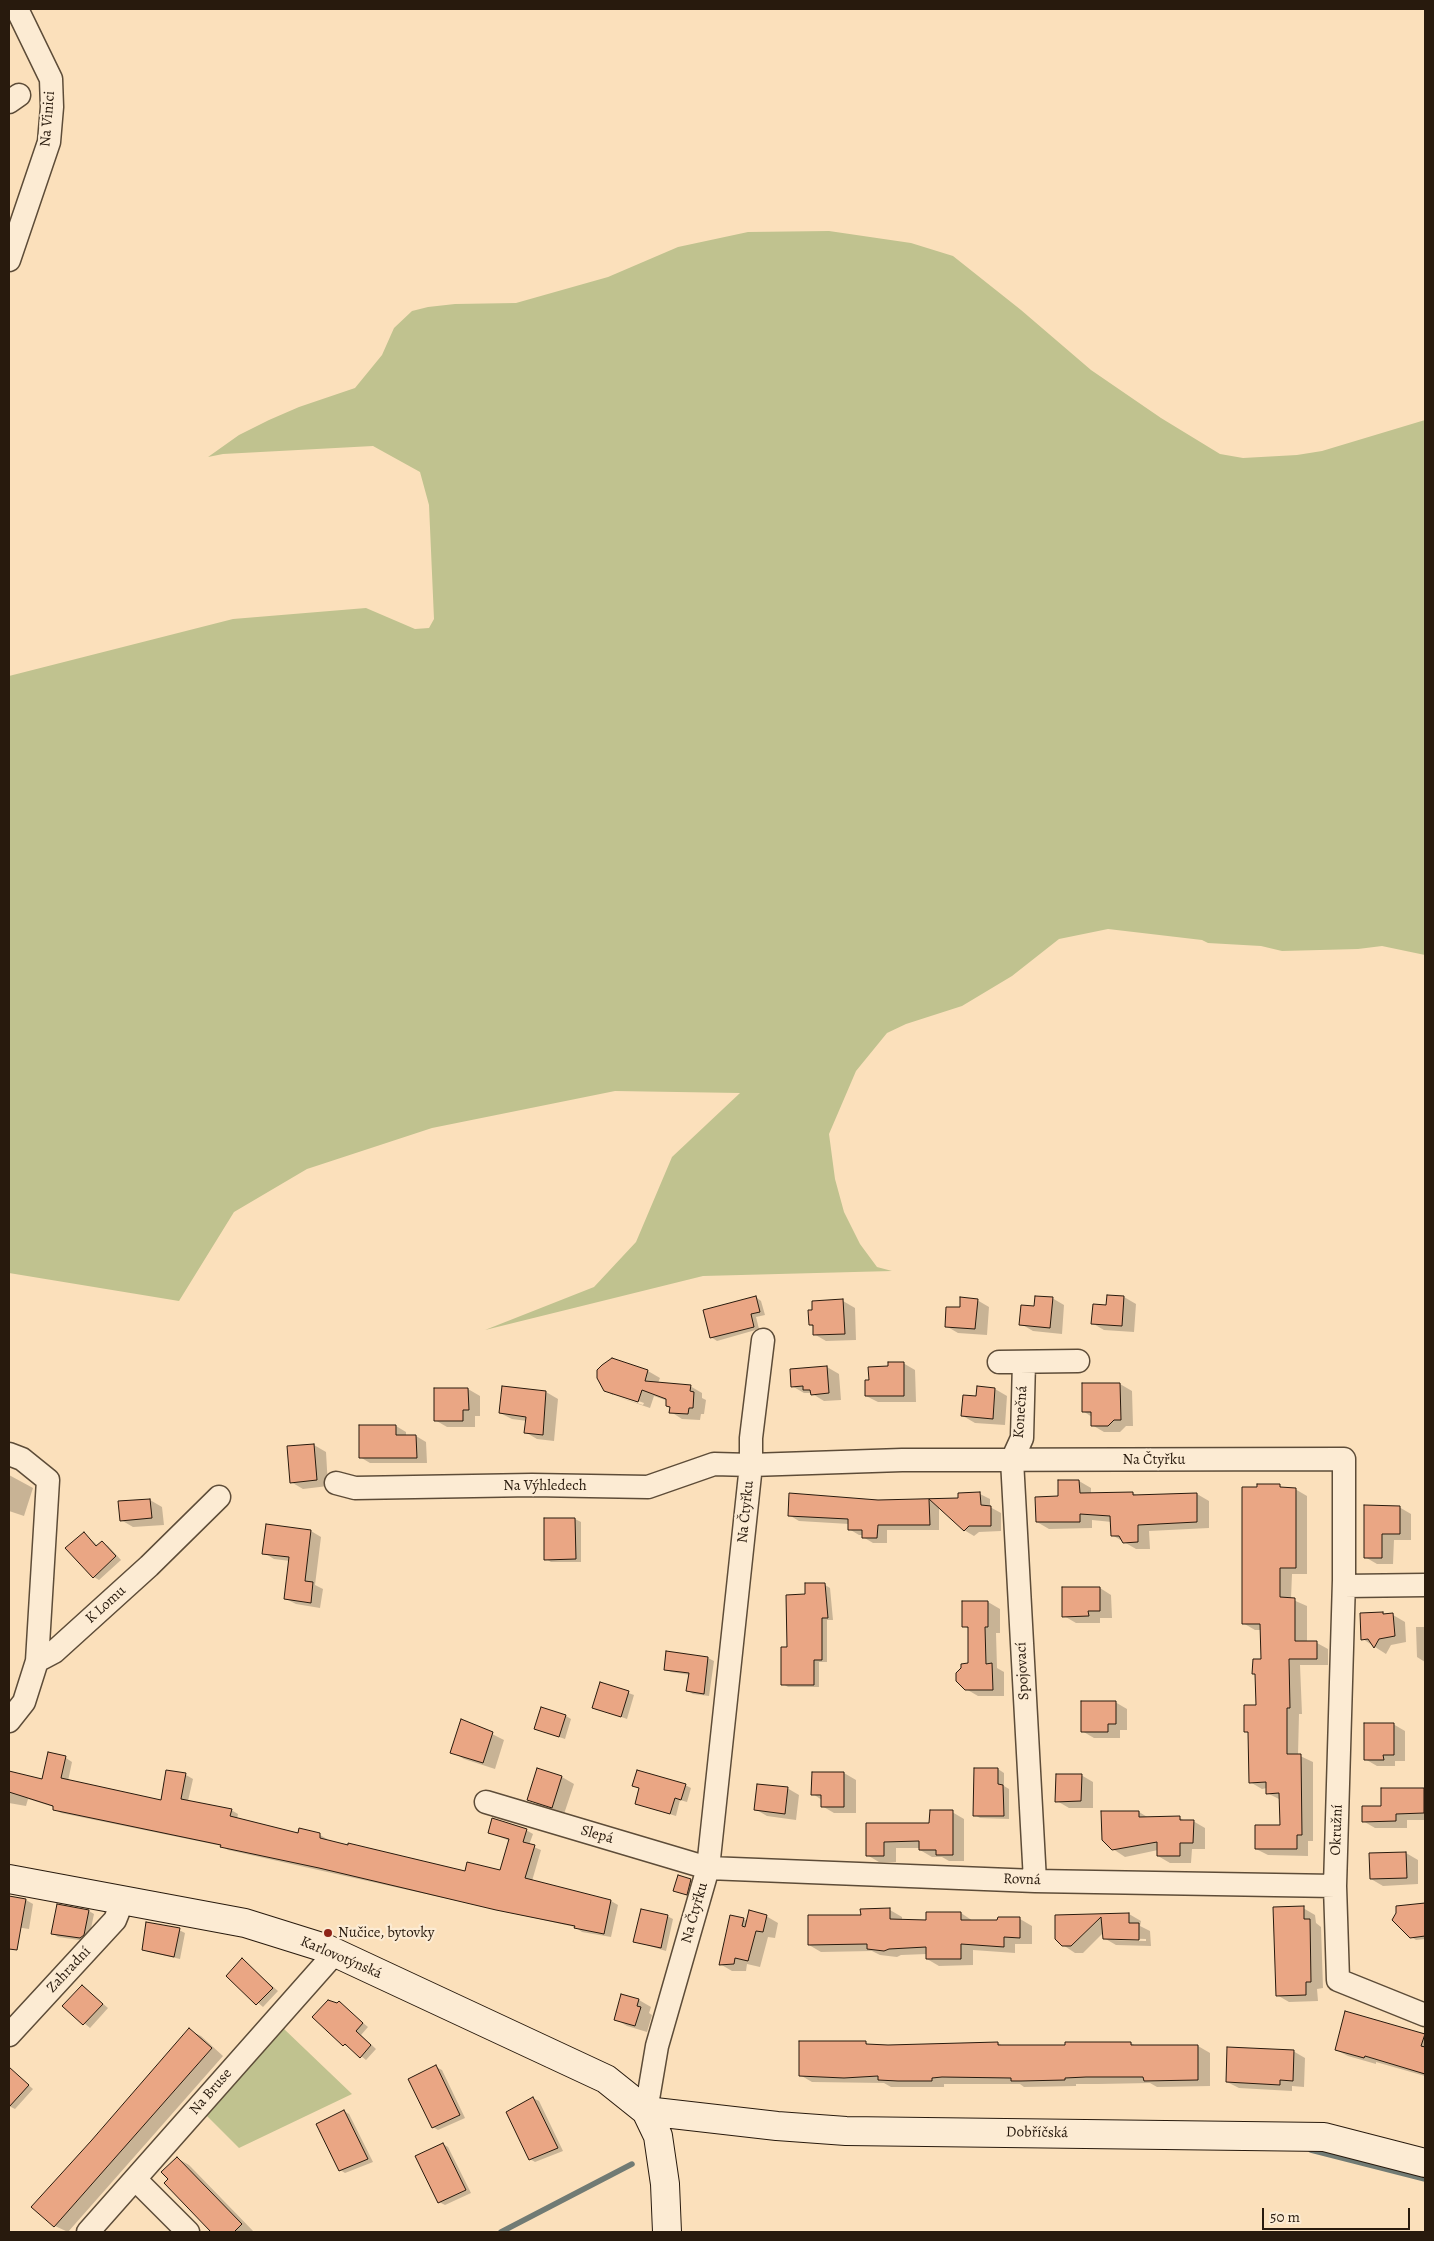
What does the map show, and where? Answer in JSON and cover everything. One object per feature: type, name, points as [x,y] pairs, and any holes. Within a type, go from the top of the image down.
[{"type":"main road","name":"Karlovotýnská","points":[[9,1879],[245,1923],[335,1953],[606,2079],[646,2112]]},
{"type":"main road","name":"Dobříčská","points":[[646,2112],[777,2126],[846,2131],[1324,2137],[1425,2163]]},
{"type":"main road","points":[[646,2112],[658,2136],[665,2184],[666,2232]]},
{"type":"street","name":"Na Vinici","points":[[9,260],[49,142],[52,108],[50,79],[17,9]]},
{"type":"street","points":[[751,1465],[751,1438],[763,1340]]},
{"type":"street","points":[[999,1362],[1078,1361]]},
{"type":"street","name":"Konečná","points":[[1012,1460],[1022,1438],[1024,1362]]},
{"type":"street","points":[[9,1454],[22,1459],[48,1480],[37,1661],[24,1702],[9,1721]]},
{"type":"street","name":"Na Čtyřku","points":[[646,2112],[657,2046],[708,1868],[751,1465],[902,1460],[1344,1459]]},
{"type":"street","name":"Okružní","points":[[1344,1459],[1344,1586],[1335,1886],[1338,1980],[1425,2014]]},
{"type":"street","name":"Spojovací","points":[[1012,1460],[1035,1881]]},
{"type":"street","name":"Na Výhledech","points":[[336,1483],[355,1488],[648,1487],[714,1464],[751,1465]]},
{"type":"street","name":"K Lomu","points":[[37,1661],[61,1645],[149,1566],[219,1498]]},
{"type":"street","points":[[1344,1586],[1425,1585]]},
{"type":"street","name":"Slepá","points":[[486,1802],[708,1868]]},
{"type":"street","name":"Rovná","points":[[708,1868],[1035,1881],[1335,1886]]},
{"type":"street","name":"Zahradní","points":[[9,2035],[115,1920],[124,1900]]},
{"type":"street","name":"Na Bruse","points":[[88,2232],[335,1953]]},
{"type":"street","points":[[135,2179],[188,2232]]},
{"type":"green space","points":[[829,231],[911,243],[953,256],[1021,310],[1091,370],[1161,418],[1220,454],[1243,458],[1297,455],[1322,451],[1425,420],[1425,955],[1382,946],[1358,949],[1282,951],[1261,946],[1208,943],[1202,940],[1108,929],[1059,939],[1012,976],[962,1006],[906,1024],[887,1033],[856,1071],[829,1134],[835,1179],[844,1212],[860,1244],[877,1267],[892,1271],[703,1276],[485,1330],[594,1287],[636,1242],[672,1157],[740,1093],[615,1091],[432,1128],[307,1169],[234,1212],[179,1301],[9,1273],[9,676],[233,619],[366,608],[415,629],[429,628],[434,619],[429,505],[420,472],[373,446],[223,454],[208,457],[239,435],[269,420],[299,407],[355,388],[382,355],[394,328],[412,311],[455,304],[516,303],[608,277],[678,247],[748,232]]},
{"type":"green space","points":[[283,2028],[352,2094],[239,2148],[205,2114]]},
{"type":"building","points":[[1107,1295],[1124,1296],[1122,1326],[1091,1324],[1093,1304],[1106,1305]]},
{"type":"building","points":[[756,1296],[760,1312],[751,1314],[754,1327],[710,1338],[703,1310]]},
{"type":"building","points":[[1035,1296],[1053,1297],[1050,1328],[1019,1325],[1021,1305],[1034,1306]]},
{"type":"building","points":[[960,1297],[978,1299],[975,1329],[945,1327],[946,1307],[960,1307]]},
{"type":"building","points":[[843,1299],[845,1334],[813,1335],[813,1325],[809,1325],[808,1310],[812,1310],[812,1301]]},
{"type":"building","points":[[612,1358],[648,1370],[645,1381],[691,1385],[690,1391],[694,1392],[693,1408],[689,1408],[688,1414],[669,1413],[670,1407],[666,1406],[666,1399],[642,1390],[638,1402],[604,1391],[597,1378],[597,1370]]},
{"type":"building","points":[[888,1362],[904,1362],[904,1396],[865,1396],[865,1380],[869,1380],[868,1367],[888,1366]]},
{"type":"building","points":[[827,1366],[829,1393],[811,1395],[810,1390],[803,1390],[803,1386],[791,1387],[790,1369]]},
{"type":"building","points":[[1082,1383],[1120,1383],[1121,1420],[1114,1420],[1108,1426],[1091,1426],[1091,1412],[1082,1412]]},
{"type":"building","points":[[502,1386],[546,1391],[543,1435],[524,1433],[526,1417],[499,1413]]},
{"type":"building","points":[[977,1386],[995,1388],[993,1419],[961,1416],[963,1395],[976,1396]]},
{"type":"building","points":[[434,1388],[468,1388],[469,1410],[463,1410],[463,1421],[434,1421]]},
{"type":"building","points":[[359,1425],[396,1425],[396,1435],[416,1435],[417,1458],[359,1458]]},
{"type":"building","points":[[314,1444],[317,1480],[290,1483],[287,1446]]},
{"type":"building","points":[[1058,1480],[1079,1480],[1080,1493],[1133,1492],[1133,1495],[1197,1493],[1197,1522],[1138,1525],[1138,1542],[1123,1543],[1119,1536],[1111,1536],[1110,1516],[1080,1514],[1080,1522],[1036,1522],[1035,1497],[1058,1496]]},
{"type":"building","points":[[1257,1484],[1280,1484],[1280,1487],[1296,1488],[1296,1568],[1280,1568],[1280,1597],[1295,1598],[1295,1641],[1317,1641],[1317,1659],[1289,1659],[1290,1708],[1287,1708],[1287,1754],[1301,1754],[1302,1835],[1297,1835],[1297,1849],[1255,1849],[1255,1825],[1280,1825],[1279,1793],[1266,1794],[1266,1782],[1249,1783],[1248,1732],[1244,1732],[1244,1705],[1256,1705],[1255,1674],[1252,1674],[1253,1659],[1261,1659],[1260,1624],[1242,1624],[1242,1487],[1257,1487]]},
{"type":"building","points":[[980,1492],[981,1505],[991,1506],[991,1526],[969,1526],[964,1531],[929,1499],[930,1525],[878,1525],[877,1538],[862,1538],[862,1530],[848,1530],[848,1519],[788,1516],[789,1493],[878,1500],[958,1498],[958,1493]]},
{"type":"building","points":[[150,1499],[152,1518],[120,1521],[118,1501]]},
{"type":"building","points":[[1364,1505],[1400,1506],[1400,1534],[1382,1534],[1382,1558],[1364,1558]]},
{"type":"building","points":[[544,1518],[575,1518],[576,1559],[544,1560]]},
{"type":"building","points":[[266,1524],[311,1530],[305,1581],[313,1582],[311,1603],[284,1599],[289,1557],[262,1554]]},
{"type":"building","points":[[84,1532],[96,1546],[102,1541],[116,1556],[93,1578],[65,1548]]},
{"type":"building","points":[[805,1583],[825,1583],[828,1618],[822,1618],[822,1660],[814,1660],[814,1685],[781,1685],[781,1647],[787,1647],[786,1595],[805,1594]]},
{"type":"building","points":[[1062,1587],[1100,1587],[1100,1611],[1088,1611],[1089,1616],[1062,1617]]},
{"type":"building","points":[[962,1601],[988,1601],[988,1627],[985,1627],[986,1664],[992,1663],[993,1690],[965,1690],[956,1681],[956,1673],[961,1668],[961,1664],[968,1663],[968,1627],[962,1627]]},
{"type":"building","points":[[1383,1612],[1383,1614],[1393,1613],[1395,1636],[1379,1639],[1374,1648],[1368,1639],[1361,1640],[1360,1613]]},
{"type":"building","points":[[666,1651],[708,1657],[704,1694],[686,1691],[689,1673],[664,1670]]},
{"type":"building","points":[[600,1682],[629,1691],[621,1717],[592,1708]]},
{"type":"building","points":[[1081,1701],[1116,1701],[1116,1724],[1108,1724],[1108,1732],[1081,1732]]},
{"type":"building","points":[[541,1707],[566,1715],[559,1737],[534,1729]]},
{"type":"building","points":[[461,1719],[493,1732],[483,1763],[450,1753]]},
{"type":"building","points":[[1364,1723],[1394,1723],[1394,1755],[1383,1755],[1384,1760],[1364,1760]]},
{"type":"building","points":[[48,1752],[66,1756],[61,1778],[161,1800],[166,1770],[186,1773],[181,1799],[232,1809],[230,1816],[298,1833],[299,1828],[320,1833],[320,1838],[465,1871],[467,1862],[500,1870],[509,1839],[488,1833],[492,1818],[527,1829],[523,1842],[535,1845],[525,1878],[611,1900],[604,1934],[220,1847],[221,1845],[53,1810],[53,1806],[9,1792],[9,1771],[42,1779]]},
{"type":"building","points":[[537,1768],[562,1776],[552,1808],[527,1800]]},
{"type":"building","points":[[974,1768],[998,1768],[998,1784],[1003,1785],[1004,1816],[973,1816]]},
{"type":"building","points":[[637,1770],[686,1784],[681,1800],[675,1798],[670,1814],[635,1804],[639,1788],[632,1786]]},
{"type":"building","points":[[812,1772],[844,1772],[844,1807],[821,1807],[821,1795],[811,1795]]},
{"type":"building","points":[[1056,1774],[1082,1774],[1081,1801],[1055,1802]]},
{"type":"building","points":[[757,1784],[788,1787],[785,1814],[754,1810]]},
{"type":"building","points":[[1381,1788],[1424,1788],[1424,1813],[1396,1814],[1396,1821],[1362,1822],[1362,1806],[1381,1806]]},
{"type":"building","points":[[930,1810],[953,1810],[953,1855],[936,1855],[936,1850],[919,1850],[919,1841],[884,1842],[884,1856],[866,1856],[866,1823],[929,1823]]},
{"type":"building","points":[[1101,1811],[1139,1811],[1139,1817],[1180,1816],[1180,1820],[1194,1820],[1193,1843],[1180,1843],[1180,1856],[1157,1856],[1157,1842],[1112,1850],[1102,1840]]},
{"type":"building","points":[[1406,1852],[1407,1878],[1370,1879],[1369,1853]]},
{"type":"building","points":[[678,1875],[691,1879],[687,1895],[673,1891]]},
{"type":"building","points":[[9,1896],[26,1899],[17,1950],[9,1949]]},
{"type":"building","points":[[1425,1903],[1425,1936],[1410,1938],[1392,1920],[1396,1913],[1396,1906]]},
{"type":"building","points":[[57,1904],[89,1910],[84,1935],[80,1938],[51,1934]]},
{"type":"building","points":[[1304,1906],[1304,1919],[1310,1919],[1311,1982],[1306,1982],[1306,1995],[1276,1996],[1273,1907]]},
{"type":"building","points":[[890,1908],[890,1919],[926,1920],[926,1912],[961,1912],[961,1920],[997,1920],[998,1917],[1020,1917],[1020,1938],[1004,1937],[1004,1947],[961,1944],[961,1959],[926,1959],[926,1947],[889,1949],[884,1951],[867,1949],[867,1944],[808,1945],[808,1915],[861,1915],[860,1909]]},
{"type":"building","points":[[641,1909],[668,1915],[661,1948],[633,1942]]},
{"type":"building","points":[[749,1910],[767,1915],[763,1932],[756,1931],[748,1961],[735,1958],[734,1964],[719,1965],[730,1915],[744,1918],[742,1926],[745,1927]]},
{"type":"building","points":[[1129,1913],[1129,1923],[1139,1923],[1139,1940],[1103,1939],[1101,1917],[1071,1946],[1062,1946],[1055,1939],[1055,1915]]},
{"type":"building","points":[[146,1922],[180,1928],[174,1957],[142,1950]]},
{"type":"building","points":[[242,1958],[273,1988],[256,2005],[226,1976]]},
{"type":"building","points":[[82,1985],[103,2004],[83,2025],[62,2006]]},
{"type":"building","points":[[621,1994],[639,1999],[637,2006],[641,2007],[635,2026],[614,2020]]},
{"type":"building","points":[[328,2000],[337,2003],[339,2001],[363,2023],[356,2031],[371,2045],[360,2058],[345,2044],[343,2046],[312,2017]]},
{"type":"building","points":[[1345,2011],[1425,2034],[1421,2046],[1425,2047],[1425,2074],[1365,2056],[1364,2058],[1335,2050]]},
{"type":"building","points":[[189,2028],[212,2048],[54,2227],[31,2207]]},
{"type":"building","points":[[799,2041],[866,2041],[866,2044],[888,2045],[998,2042],[998,2045],[1065,2045],[1065,2042],[1131,2042],[1131,2045],[1198,2045],[1198,2080],[1144,2081],[1143,2077],[1086,2077],[1065,2078],[1065,2080],[1011,2081],[1011,2078],[942,2077],[932,2078],[932,2081],[898,2081],[878,2080],[878,2076],[844,2078],[799,2076]]},
{"type":"building","points":[[1227,2047],[1294,2050],[1293,2081],[1280,2080],[1280,2085],[1226,2082]]},
{"type":"building","points":[[436,2065],[460,2115],[432,2128],[408,2079]]},
{"type":"building","points":[[9,2067],[29,2085],[9,2107]]},
{"type":"building","points":[[533,2097],[558,2148],[529,2160],[506,2112]]},
{"type":"building","points":[[344,2110],[368,2159],[339,2171],[316,2124]]},
{"type":"building","points":[[443,2143],[466,2190],[438,2203],[415,2156]]},
{"type":"building","points":[[177,2157],[242,2224],[234,2232],[211,2232],[164,2183],[168,2179],[161,2172]]},
{"type":"waterway","points":[[1311,2150],[1425,2179]]},
{"type":"waterway","points":[[501,2232],[632,2164]]},
{"type":"place","name":"Nučice, bytovky","points":[[328,1933]]}]
